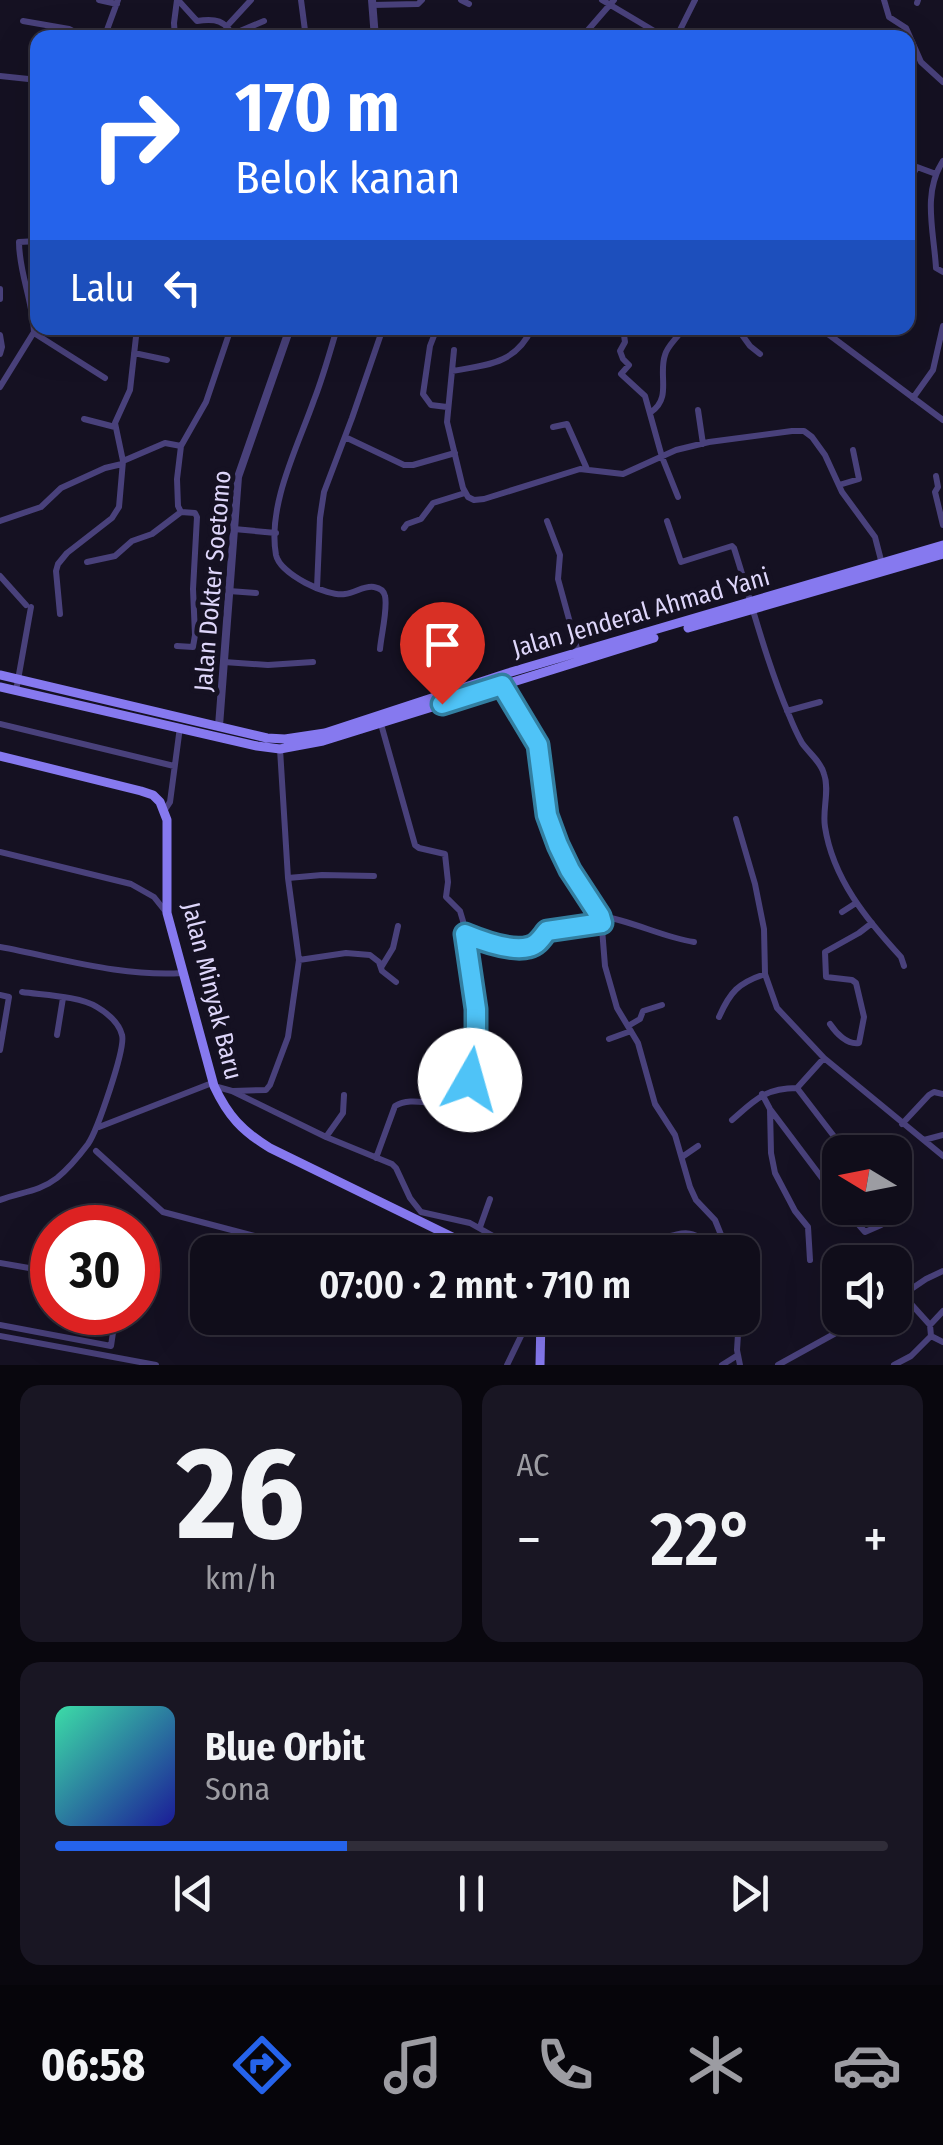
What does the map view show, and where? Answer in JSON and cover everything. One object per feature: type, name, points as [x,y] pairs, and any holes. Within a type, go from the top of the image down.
[{"type":"main road","name":"Jalan Jenderal Ahmad Yani","points":[[0,675],[18,686],[280,749],[323,742],[943,545]]},
{"type":"main road","name":"Jalan Jenderal Ahmad Yani","points":[[0,686],[18,686],[285,740],[325,733],[508,673],[943,554]]},
{"type":"main road","points":[[0,756],[142,791],[158,800]]},
{"type":"main road","name":"Jalan Minyak Baru","points":[[158,800],[166,824],[167,913],[213,1085],[225,1108],[243,1130],[270,1148],[448,1235]]},
{"type":"main road","name":"Jalan Minyak Baru","points":[[158,800],[166,824]]},
{"type":"main road","points":[[540,1365],[541,1335]]},
{"type":"street","points":[[99,0],[118,2],[107,30]]},
{"type":"street","points":[[178,0],[197,21],[224,22],[229,30]]},
{"type":"street","points":[[174,30],[178,0]]},
{"type":"street","points":[[233,30],[251,0]]},
{"type":"street","points":[[301,0],[305,30]]},
{"type":"street","points":[[374,30],[372,3],[418,4],[422,0]]},
{"type":"street","points":[[884,0],[889,16],[907,30]]},
{"type":"street","points":[[588,30],[609,1],[654,30]]},
{"type":"street","points":[[680,30],[692,1]]},
{"type":"street","points":[[23,20],[71,30]]},
{"type":"street","points":[[239,30],[264,21]]},
{"type":"street","points":[[915,47],[922,62],[943,82]]},
{"type":"street","points":[[934,74],[943,70]]},
{"type":"street","points":[[0,76],[30,79]]},
{"type":"street","points":[[943,161],[931,192],[936,268],[943,272]]},
{"type":"street","points":[[915,171],[917,167],[936,174]]},
{"type":"street","points":[[30,242],[19,242],[19,259],[30,299]]},
{"type":"street","points":[[0,289],[0,300]]},
{"type":"street","points":[[913,398],[933,370],[943,326]]},
{"type":"street","points":[[0,335],[0,354]]},
{"type":"street","points":[[0,387],[2,376],[32,335]]},
{"type":"street","points":[[43,335],[106,378]]},
{"type":"street","points":[[60,614],[56,567],[67,553],[116,515],[122,463],[115,427],[130,390],[135,335]]},
{"type":"street","points":[[181,512],[177,479],[181,446],[206,402],[227,335]]},
{"type":"street","name":"Jalan Dokter Soetomo","points":[[219,726],[238,478],[288,335]]},
{"type":"street","points":[[335,335],[280,492],[278,561],[287,572],[335,594],[368,586],[382,590],[385,604],[380,650]]},
{"type":"street","points":[[317,588],[324,492],[381,335]]},
{"type":"street","points":[[434,335],[424,394],[430,405],[448,407]]},
{"type":"street","points":[[524,335],[527,340]]},
{"type":"street","points":[[452,371],[505,360],[529,335]]},
{"type":"street","points":[[624,335],[620,351],[629,364],[622,374],[645,396],[678,498]]},
{"type":"street","points":[[651,412],[660,404],[663,394],[664,355],[679,335]]},
{"type":"street","points":[[743,335],[760,354]]},
{"type":"street","points":[[829,335],[943,420]]},
{"type":"street","points":[[454,350],[447,422],[465,493],[474,500],[588,469],[623,474],[676,450],[703,444],[804,432],[826,454],[838,485],[875,538],[882,564]]},
{"type":"street","points":[[134,353],[167,360]]},
{"type":"street","points":[[698,410],[703,444]]},
{"type":"street","points":[[84,420],[115,427]]},
{"type":"street","points":[[552,427],[566,424],[588,469]]},
{"type":"street","points":[[345,438],[404,465],[455,453]]},
{"type":"street","points":[[0,521],[41,508],[61,488],[165,443],[181,446]]},
{"type":"street","points":[[838,485],[859,479],[853,450]]},
{"type":"street","points":[[936,476],[943,525]]},
{"type":"street","points":[[404,528],[421,519],[432,503],[465,493]]},
{"type":"street","points":[[86,562],[116,556],[133,540],[152,534],[181,512],[194,513],[195,634],[193,647],[177,646]]},
{"type":"street","points":[[668,520],[681,562],[734,547],[787,711],[804,745],[824,770],[825,827],[839,872],[856,902],[904,966]]},
{"type":"street","points":[[547,521],[560,555],[558,579],[578,653]]},
{"type":"street","points":[[234,529],[276,532]]},
{"type":"street","points":[[0,576],[28,606],[18,686]]},
{"type":"street","points":[[230,591],[256,592]]},
{"type":"street","points":[[224,662],[313,662]]},
{"type":"street","points":[[502,685],[538,745],[547,815],[570,870],[601,919],[609,983],[617,1008],[645,1060],[655,1104],[671,1126],[690,1187],[716,1220],[722,1235]]},
{"type":"street","points":[[787,711],[820,702]]},
{"type":"street","points":[[0,724],[174,766]]},
{"type":"street","points":[[376,1158],[395,1106],[406,1100],[448,1102],[457,1096],[470,1080],[476,1038],[476,1009],[465,934],[460,911],[446,897],[445,854],[419,848],[412,836],[381,724]]},
{"type":"street","points":[[164,810],[170,802],[180,727]]},
{"type":"street","points":[[232,1091],[266,1090],[270,1085],[288,1037],[299,960],[288,878],[280,749]]},
{"type":"street","points":[[736,819],[764,929],[764,974],[777,1008],[824,1058],[943,1156]]},
{"type":"street","points":[[0,852],[131,884],[154,897],[167,913]]},
{"type":"street","points":[[288,878],[374,876]]},
{"type":"street","points":[[842,912],[856,902]]},
{"type":"street","points":[[465,934],[498,946],[528,948],[547,931],[601,919],[634,924],[694,942]]},
{"type":"street","points":[[830,1024],[852,1044],[859,1043],[864,1017],[856,982],[826,977],[825,952],[872,923]]},
{"type":"street","points":[[382,968],[393,948],[398,926]]},
{"type":"street","points":[[0,947],[128,971],[182,973]]},
{"type":"street","points":[[354,954],[354,964]]},
{"type":"street","points":[[299,960],[370,955],[396,982]]},
{"type":"street","points":[[719,1017],[736,988],[764,974]]},
{"type":"street","points":[[0,1200],[50,1183],[88,1143],[97,1127],[124,1038],[115,1022],[92,1004],[22,992]]},
{"type":"street","points":[[0,995],[8,997],[0,1050]]},
{"type":"street","points":[[57,1035],[62,998]]},
{"type":"street","points":[[609,1038],[630,1029],[643,1011],[662,1004]]},
{"type":"street","points":[[732,1120],[762,1094],[797,1088],[824,1058]]},
{"type":"street","points":[[97,1127],[213,1085],[396,1168],[410,1198],[422,1212],[456,1219],[492,1235]]},
{"type":"street","points":[[797,1088],[833,1135]]},
{"type":"street","points":[[762,1094],[822,1178]]},
{"type":"street","points":[[902,1124],[929,1095],[943,1094]]},
{"type":"street","points":[[326,1137],[343,1113],[344,1096]]},
{"type":"street","points":[[770,1109],[770,1154],[775,1173],[808,1227],[810,1260]]},
{"type":"street","points":[[923,1140],[943,1135]]},
{"type":"street","points":[[682,1157],[698,1146]]},
{"type":"street","points":[[96,1151],[163,1212],[250,1235]]},
{"type":"street","points":[[480,1227],[490,1199]]},
{"type":"street","points":[[859,1225],[865,1232],[881,1225]]},
{"type":"street","points":[[0,1263],[30,1268]]},
{"type":"street","points":[[912,1289],[943,1271]]},
{"type":"street","points":[[912,1305],[930,1325],[931,1336]]},
{"type":"street","points":[[930,1325],[943,1311]]},
{"type":"street","points":[[0,1326],[30,1331]]},
{"type":"street","points":[[50,1335],[111,1346],[113,1335]]},
{"type":"street","points":[[507,1365],[522,1335]]},
{"type":"street","points":[[739,1335],[740,1365]]},
{"type":"street","points":[[778,1365],[832,1335]]},
{"type":"street","points":[[0,1336],[156,1365]]},
{"type":"street","points":[[931,1336],[943,1342]]},
{"type":"street","points":[[894,1365],[911,1356],[931,1336]]},
{"type":"street","points":[[722,1365],[738,1355]]},
{"type":"route","points":[[442,704],[502,685],[538,745],[547,815],[558,845],[602,923],[547,931],[528,948],[498,946],[465,934],[476,1009],[470,1080]]}]
